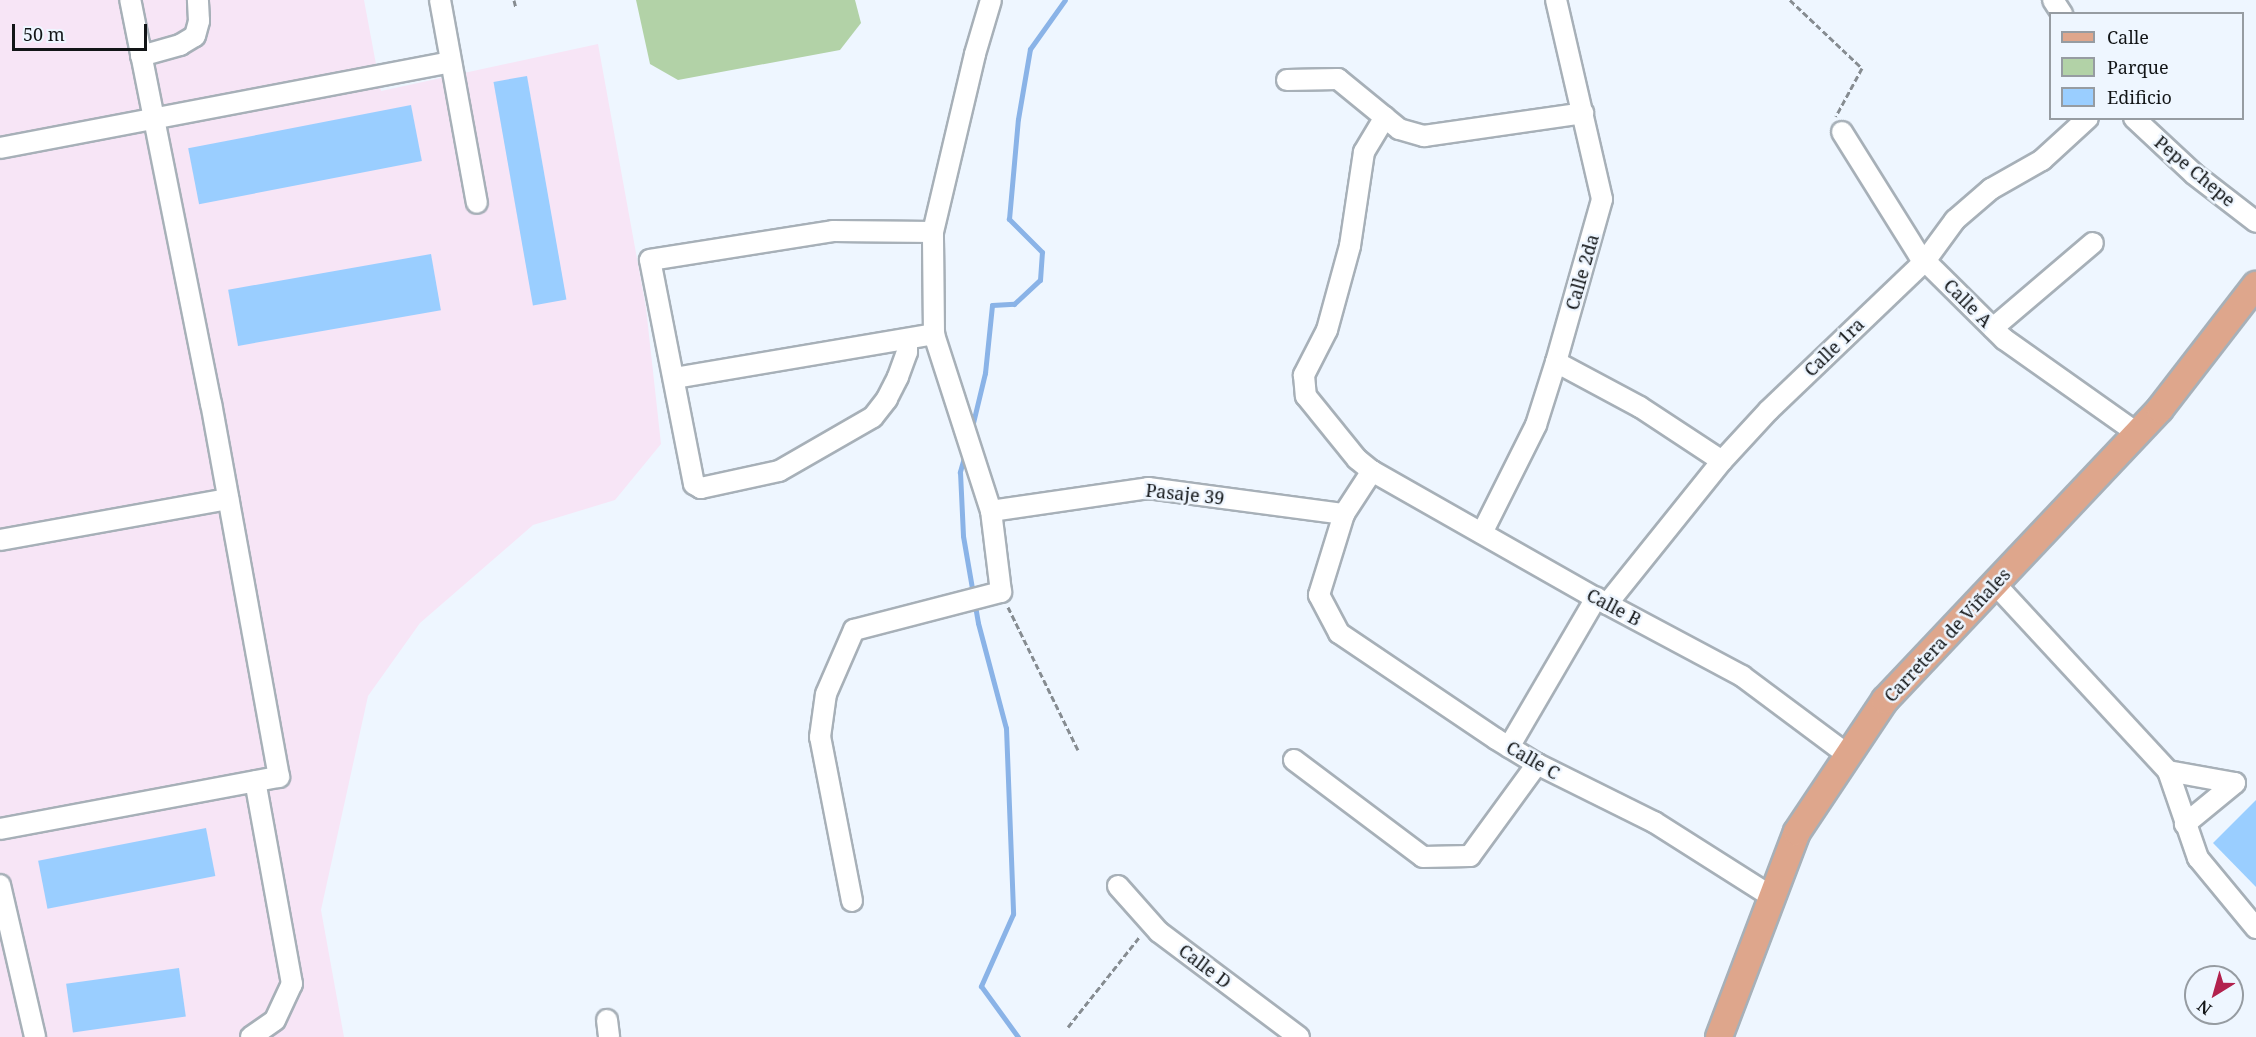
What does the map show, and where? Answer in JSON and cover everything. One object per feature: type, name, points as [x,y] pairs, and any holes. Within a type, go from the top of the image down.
[{"type":"main road","name":"Carretera de Viñales","points":[[1719,1037],[1797,832],[1885,700],[2160,409],[2256,285]]},
{"type":"street","points":[[0,829],[279,777],[211,404],[130,0]]},
{"type":"street","points":[[141,56],[180,45],[195,36],[200,21],[198,0]]},
{"type":"street","points":[[440,0],[477,203]]},
{"type":"street","points":[[852,901],[820,737],[826,693],[854,630],[1001,591],[991,511],[934,334],[933,232],[975,54],[991,0]]},
{"type":"street","name":"Calle 2da","points":[[1482,533],[1536,425],[1557,362],[1602,199],[1556,0]]},
{"type":"street","points":[[0,148],[450,62]]},
{"type":"street","points":[[1287,80],[1338,79],[1399,129],[1424,136],[1583,113]]},
{"type":"street","name":"Calle B","points":[[1384,117],[1364,152],[1350,246],[1327,330],[1304,375],[1306,396],[1357,459],[1372,471],[1601,601],[1742,676],[1848,755]]},
{"type":"street","name":"Calle 1ra","points":[[1509,747],[1601,601],[1722,461],[1801,379],[1925,261],[1955,220],[1991,189],[2042,160],[2086,120]]},
{"type":"street","name":"Pepe Chepe","points":[[2136,120],[2194,174],[2256,222]]},
{"type":"street","name":"Calle A","points":[[1842,132],[1918,255],[1993,328],[2029,358],[2137,434]]},
{"type":"street","points":[[907,341],[907,352],[898,377],[887,399],[873,417],[778,471],[701,488],[694,484],[650,260],[833,231],[933,232]]},
{"type":"street","points":[[1993,328],[2093,243]]},
{"type":"street","points":[[675,378],[907,341],[934,334]]},
{"type":"street","points":[[1557,362],[1640,407],[1722,461]]},
{"type":"street","points":[[1344,514],[1372,471]]},
{"type":"street","name":"Pasaje 39","points":[[991,511],[1148,488],[1344,514]]},
{"type":"street","points":[[0,540],[228,499]]},
{"type":"street","name":"Calle C","points":[[1344,514],[1319,595],[1339,633],[1509,747],[1537,764],[1654,822],[1772,897]]},
{"type":"street","points":[[1995,584],[2168,771],[2198,858],[2256,928]]},
{"type":"street","points":[[1294,760],[1423,857],[1470,856],[1537,764]]},
{"type":"street","points":[[2168,771],[2235,783],[2185,824]]},
{"type":"street","points":[[251,1037],[275,1020],[292,984],[255,781]]},
{"type":"street","points":[[0,885],[35,1037]]},
{"type":"street","name":"Calle D","points":[[1118,886],[1151,923],[1299,1037]]},
{"type":"path","points":[[514,0],[516,8]]},
{"type":"path","points":[[1790,0],[1862,68],[1835,114],[1842,132]]},
{"type":"path","points":[[1001,591],[1078,750]]},
{"type":"path","points":[[1068,1027],[1105,977],[1151,923]]},
{"type":"shaded area","points":[[0,0],[364,0],[381,91],[598,44],[646,308],[661,444],[615,500],[533,525],[420,623],[368,696],[321,910],[344,1037],[0,1037]]},
{"type":"green space","points":[[636,0],[855,0],[861,23],[840,50],[678,80],[650,64]]},
{"type":"building","points":[[527,76],[566,300],[533,305],[494,82]]},
{"type":"building","points":[[411,105],[422,161],[199,204],[188,148]]},
{"type":"building","points":[[431,254],[441,310],[238,346],[228,290]]},
{"type":"building","points":[[2256,800],[2256,887],[2213,843]]},
{"type":"building","points":[[206,828],[215,876],[47,909],[38,861]]},
{"type":"building","points":[[179,968],[186,1017],[73,1032],[66,984]]},
{"type":"waterway","points":[[972,427],[985,373],[992,305],[1014,304],[1040,280],[1042,252],[1009,219],[1018,119],[1030,49],[1065,0]]},
{"type":"waterway","points":[[965,454],[960,472],[963,536],[978,623],[1006,728],[1013,914],[981,986],[1018,1037]]}]
